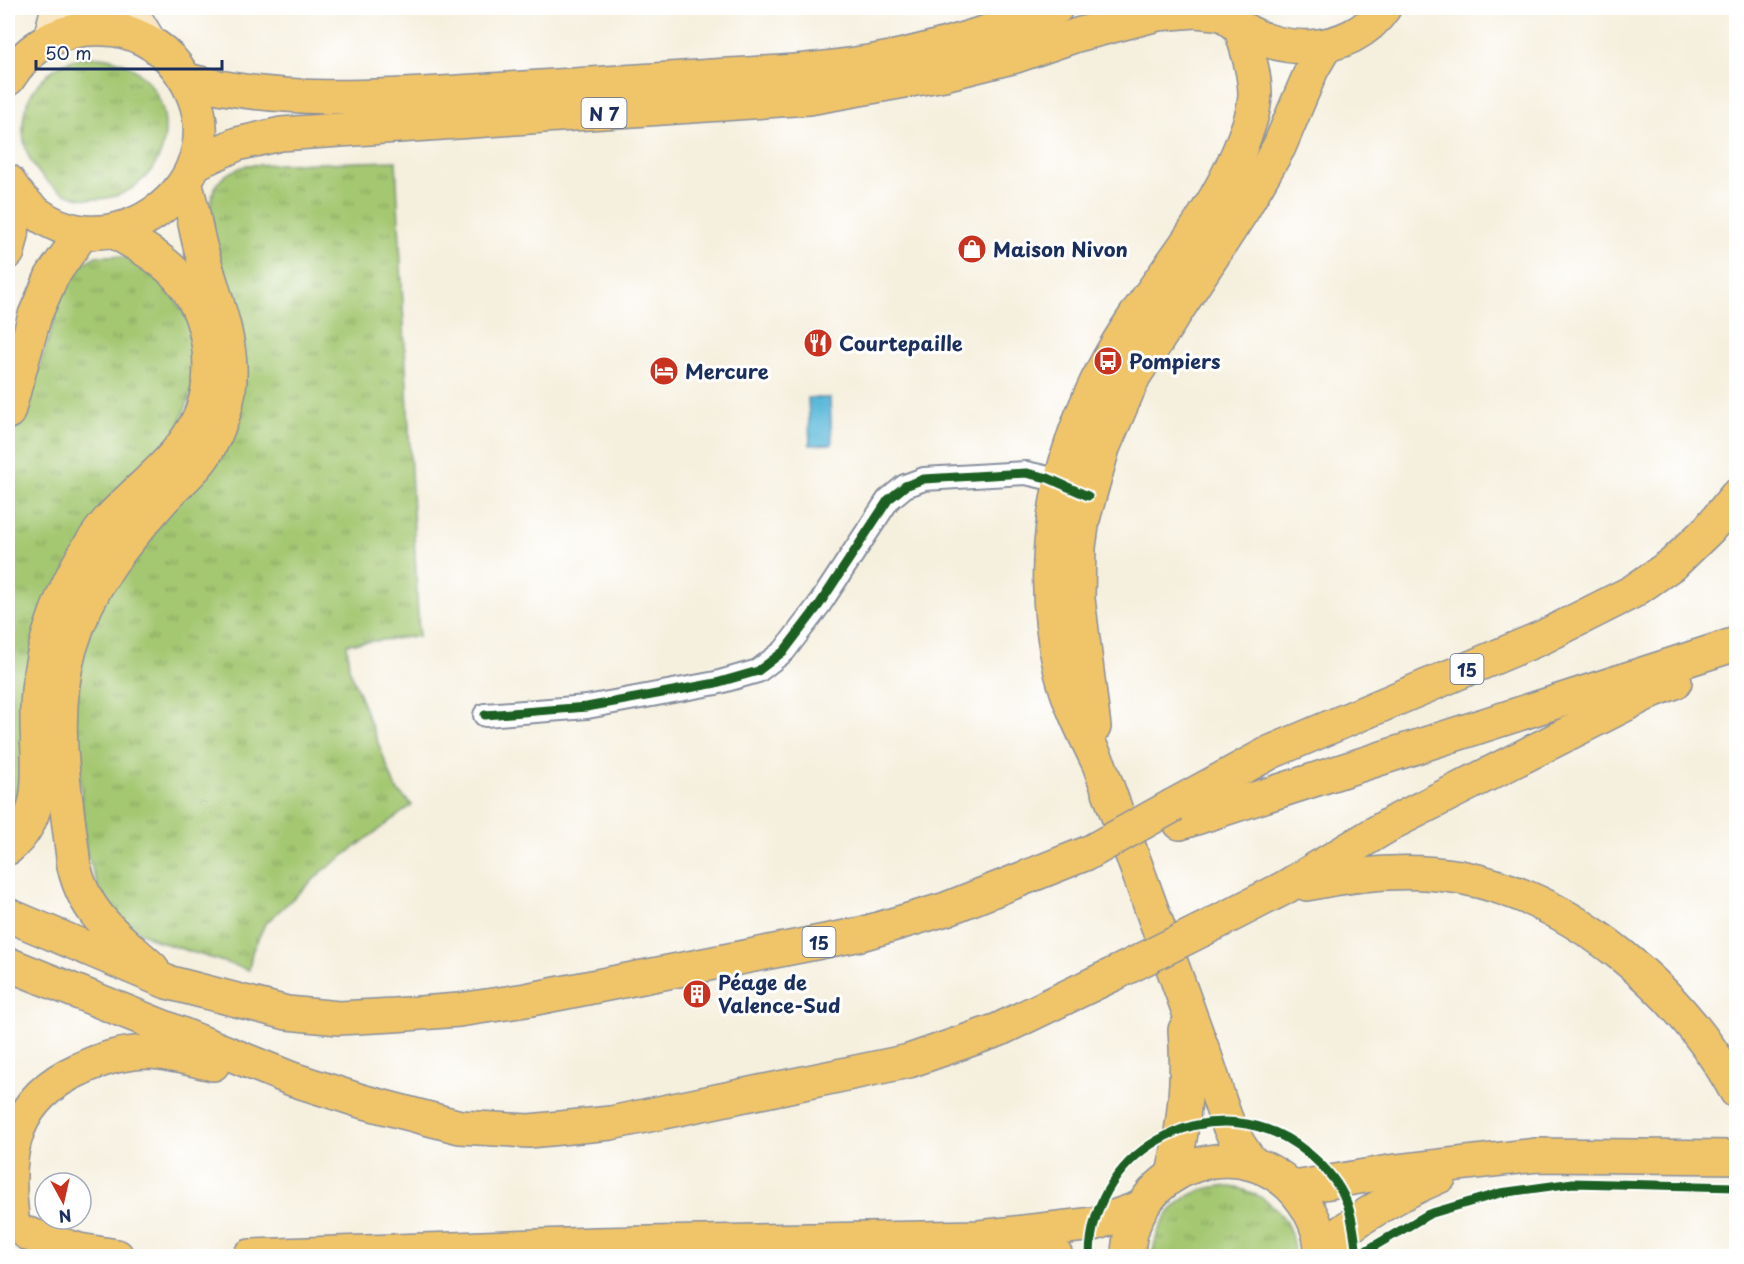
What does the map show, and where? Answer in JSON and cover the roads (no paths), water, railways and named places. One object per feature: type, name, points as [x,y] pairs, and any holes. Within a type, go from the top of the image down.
[{"type":"main road","points":[[50,38],[58,8]]},
{"type":"main road","points":[[129,8],[149,41]]},
{"type":"main road","name":"N 7","points":[[187,80],[214,87],[263,94],[348,95],[431,93],[785,72],[892,57],[998,28],[1056,8]]},
{"type":"main road","points":[[1228,17],[1267,42],[1296,48],[1326,45],[1355,34],[1384,8]]},
{"type":"main road","name":"N 7","points":[[190,173],[237,144],[281,134],[831,94],[944,74],[1016,56],[1077,35],[1158,14],[1196,10],[1228,17]]},
{"type":"main road","points":[[1074,491],[1074,435],[1108,361],[1223,188],[1250,125],[1255,95],[1252,66],[1228,17]]},
{"type":"main road","points":[[8,79],[31,51],[50,38],[82,28],[117,29],[149,41],[170,58],[187,80],[198,107],[200,135],[190,173],[168,204],[146,220],[98,232],[51,276],[35,315],[8,412]]},
{"type":"main road","points":[[1252,1164],[1237,1144],[1225,1122],[1207,1060],[1099,764],[1061,674],[1049,566],[1074,491],[1103,448],[1134,376],[1248,202],[1279,147],[1312,69],[1326,45]]},
{"type":"main road","points":[[167,981],[106,927],[90,909],[79,889],[71,844],[60,720],[62,684],[70,649],[93,589],[108,564],[205,455],[228,398],[232,362],[200,249],[190,173]]},
{"type":"main road","points":[[8,848],[23,832],[37,802],[40,759],[37,720],[44,654],[72,577],[110,520],[178,452],[202,411],[210,370],[206,332],[191,295],[173,272],[146,249],[98,232],[57,225],[34,212],[12,187]]},
{"type":"main road","points":[[8,252],[12,235],[12,187]]},
{"type":"main road","name":"15","points":[[167,981],[287,1014],[339,1018],[459,1010],[526,1000],[899,925],[1082,856],[1177,814],[1271,752],[1543,637],[1632,592],[1674,563],[1709,529],[1737,496]]},
{"type":"main road","points":[[1177,814],[1737,644]]},
{"type":"main road","points":[[8,964],[292,1079],[361,1101],[460,1127],[529,1131],[611,1123],[909,1061],[998,1030],[1114,975],[1284,888],[1394,822],[1652,691],[1737,660]]},
{"type":"main road","points":[[1284,888],[1332,878],[1407,872],[1461,877],[1525,898],[1597,937],[1636,968],[1693,1026],[1737,1091]]},
{"type":"main road","points":[[8,915],[167,981]]},
{"type":"main road","points":[[1173,1174],[1184,1107],[1188,1062],[1182,995]]},
{"type":"main road","points":[[117,1257],[79,1250],[21,1231],[9,1160],[22,1118],[39,1094],[68,1074],[102,1058],[151,1052],[292,1079]]},
{"type":"main road","points":[[1294,1188],[1389,1172],[1537,1155],[1737,1157]]},
{"type":"main road","points":[[1128,1257],[1128,1242],[1142,1207],[1157,1186],[1173,1174],[1207,1162],[1226,1160],[1252,1164],[1275,1173],[1294,1188],[1313,1216],[1321,1252]]},
{"type":"main road","points":[[1321,1252],[1353,1222],[1398,1194],[1473,1161]]},
{"type":"main road","points":[[250,1257],[583,1244],[979,1237],[1094,1224],[1142,1207]]},
{"type":"main road","points":[[979,1237],[1056,1257]]},
{"type":"street","points":[[485,715],[587,707],[716,683],[758,671],[784,651],[805,624],[888,500],[905,486],[924,479],[945,476],[1026,474],[1048,478],[1074,491]]},
{"type":"water","points":[[808,398],[830,398],[832,444],[810,445]]},
{"type":"place","name":"Maison Nivon","points":[[972,249]]},
{"type":"place","name":"Courtepaille","points":[[818,343]]},
{"type":"place","name":"Pompiers","points":[[1108,361]]},
{"type":"place","name":"Mercure","points":[[664,371]]},
{"type":"place","name":"Péage de Valence-Sud","points":[[697,994]]}]
